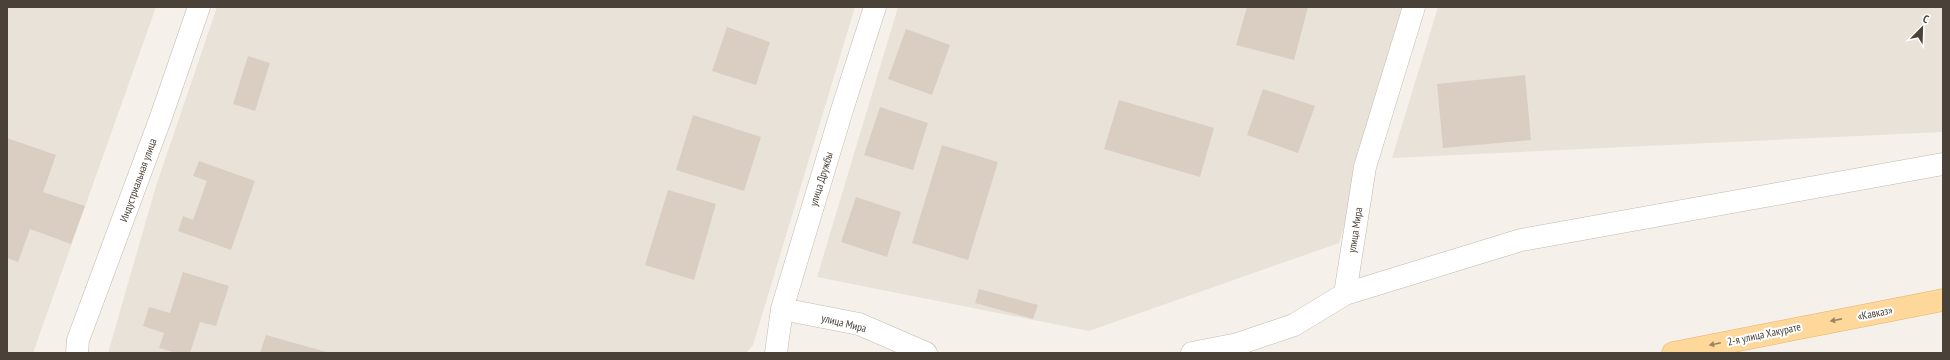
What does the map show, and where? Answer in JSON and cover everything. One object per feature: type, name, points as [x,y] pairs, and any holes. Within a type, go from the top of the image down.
[{"type":"main road","name":"«Кавказ»","points":[[1808,325],[1943,300]]},
{"type":"main road","name":"2-я улица Хакурате","points":[[1673,353],[1808,325]]},
{"type":"street","name":"Индустриальная улица","points":[[77,353],[78,340],[161,117],[199,7]]},
{"type":"street","name":"улица Дружбы","points":[[776,353],[782,309],[842,110],[875,7]]},
{"type":"street","name":"улица Мира","points":[[1345,294],[1365,168],[1414,7]]},
{"type":"street","points":[[1192,353],[1238,344],[1294,325],[1345,294],[1521,240],[1943,164]]},
{"type":"street","name":"улица Мира","points":[[782,309],[859,324],[926,353]]},
{"type":"shaded area","points":[[7,7],[156,7],[33,353],[7,353]]},
{"type":"shaded area","points":[[217,7],[855,7],[753,345],[746,353],[108,353],[156,186]]},
{"type":"shaded area","points":[[898,7],[1406,7],[1339,243],[1089,331],[817,277]]},
{"type":"shaded area","points":[[1438,7],[1943,7],[1943,132],[1392,158]]},
{"type":"building","points":[[1247,7],[1308,7],[1294,60],[1236,45]]},
{"type":"building","points":[[727,27],[770,42],[756,85],[712,71]]},
{"type":"building","points":[[906,29],[950,45],[932,95],[888,79]]},
{"type":"building","points":[[248,56],[270,63],[255,111],[233,104]]},
{"type":"building","points":[[1525,75],[1531,140],[1443,148],[1437,84]]},
{"type":"building","points":[[1263,89],[1315,106],[1298,153],[1247,135]]},
{"type":"building","points":[[1119,100],[1214,128],[1200,177],[1104,149]]},
{"type":"building","points":[[880,107],[928,123],[913,170],[864,155]]},
{"type":"building","points":[[693,115],[761,137],[744,191],[676,170]]},
{"type":"building","points":[[7,138],[56,155],[43,192],[85,206],[71,244],[30,229],[18,262],[7,258]]},
{"type":"building","points":[[942,145],[998,162],[968,260],[912,243]]},
{"type":"building","points":[[199,161],[255,181],[231,250],[178,231],[183,216],[193,220],[207,181],[193,176]]},
{"type":"building","points":[[668,190],[716,204],[694,280],[645,265]]},
{"type":"building","points":[[856,197],[901,212],[887,257],[841,242]]},
{"type":"building","points":[[183,272],[229,286],[216,326],[200,322],[190,353],[176,353],[159,348],[164,333],[143,326],[149,307],[170,313]]},
{"type":"building","points":[[979,289],[1038,305],[1033,319],[975,303]]},
{"type":"building","points":[[266,335],[330,353],[260,353]]}]
